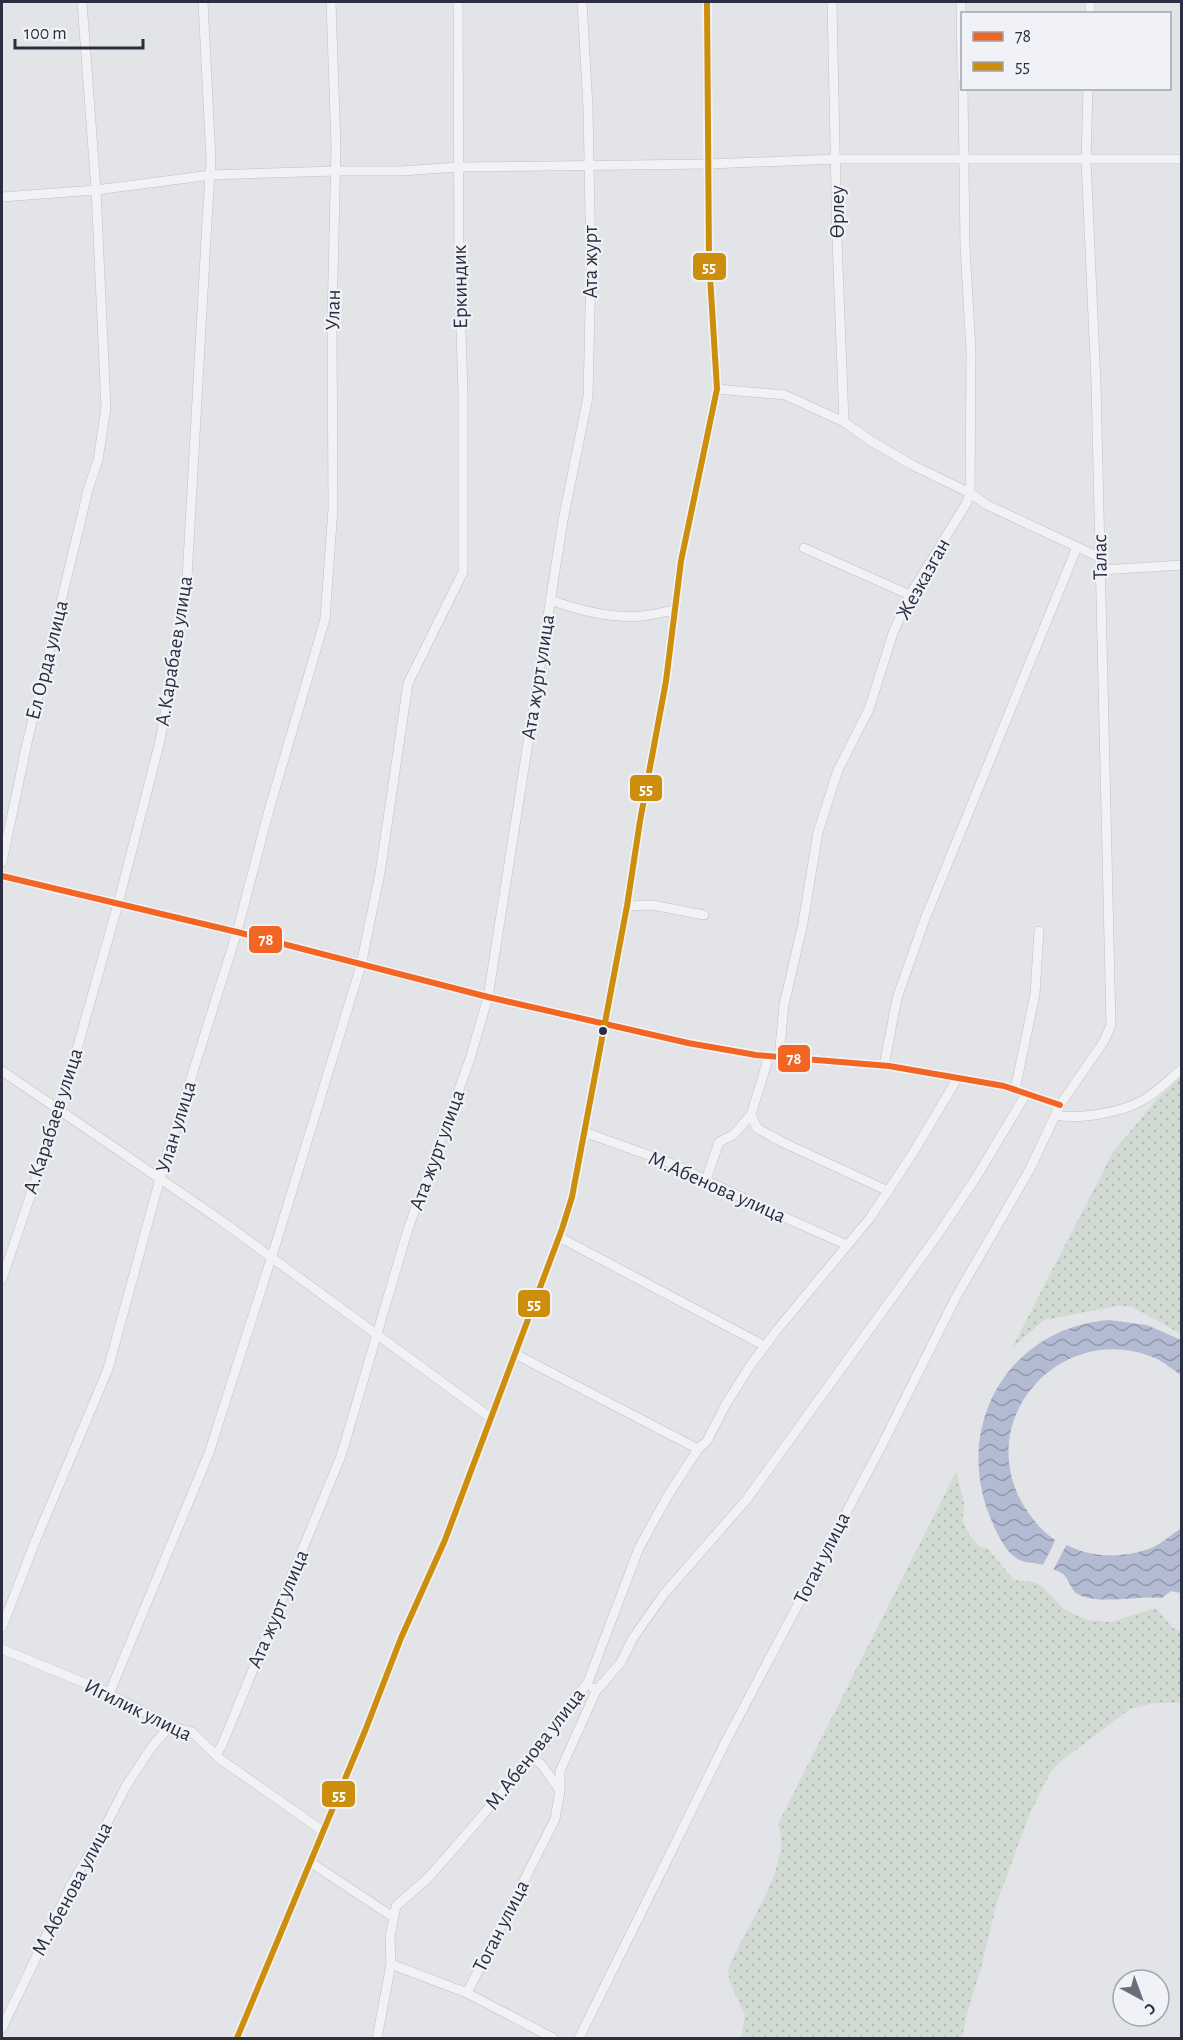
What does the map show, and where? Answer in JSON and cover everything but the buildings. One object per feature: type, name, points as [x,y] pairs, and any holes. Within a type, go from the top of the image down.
[{"type":"street","name":"Ел Орда улица","points":[[2,862],[30,732],[88,490],[98,460],[106,408],[96,190],[82,2]]},
{"type":"street","name":"А.Карабаев улица","points":[[2,1279],[60,1109],[118,904],[160,741],[186,596],[211,175],[210,107],[203,2]]},
{"type":"street","name":"Улан","points":[[325,619],[333,508],[335,171],[331,2]]},
{"type":"street","name":"Еркиндик","points":[[361,965],[380,873],[408,683],[463,572],[458,2]]},
{"type":"street","name":"Ата журт","points":[[563,520],[588,397],[591,266],[590,165],[582,2]]},
{"type":"street","points":[[237,2038],[401,1638],[445,1540],[560,1237],[572,1197],[627,906],[666,681],[681,561],[717,389],[709,260],[707,2]]},
{"type":"street","name":"Өрлеу","points":[[832,2],[844,422]]},
{"type":"street","name":"Жезказган","points":[[751,1115],[774,1057],[803,923],[818,832],[838,770],[869,709],[893,633],[910,595],[966,504],[970,493],[971,351],[965,246],[963,90]]},
{"type":"street","name":"Талас","points":[[1088,90],[1086,160],[1102,570],[1100,609],[1111,1025]]},
{"type":"street","points":[[2,197],[96,190],[211,175],[400,171],[458,167],[709,164],[837,159],[1182,159]]},
{"type":"street","points":[[717,389],[785,395],[844,422],[871,441],[912,465],[970,493],[987,506],[1101,558]]},
{"type":"street","name":"Ата журт улица","points":[[216,1755],[283,1600],[341,1456],[408,1229],[470,1059],[488,997],[563,520]]},
{"type":"street","points":[[884,1066],[897,998],[925,918],[1077,547]]},
{"type":"street","points":[[804,548],[910,595]]},
{"type":"street","points":[[1102,570],[1182,565]]},
{"type":"street","points":[[550,600],[573,608],[611,614],[641,616],[675,610]]},
{"type":"street","name":"Улан улица","points":[[2,1627],[108,1369],[160,1178],[237,932],[325,619]]},
{"type":"street","points":[[2,876],[237,932],[488,997],[688,1043],[774,1057],[884,1066],[1004,1086],[1060,1105]]},
{"type":"street","points":[[627,906],[652,905],[704,915]]},
{"type":"street","points":[[1015,1090],[1035,994],[1039,931]]},
{"type":"street","points":[[109,1694],[209,1453],[361,965]]},
{"type":"street","name":"Тоган улица","points":[[579,2038],[725,1743],[884,1441],[956,1297],[1030,1169],[1060,1105],[1104,1041],[1111,1025]]},
{"type":"street","points":[[1056,1115],[1079,1117],[1134,1104],[1152,1094],[1182,1069]]},
{"type":"street","points":[[2,1071],[160,1178],[491,1418]]},
{"type":"street","name":"М.Абенова улица","points":[[393,1917],[396,1906],[428,1878],[532,1757],[588,1682],[639,1548],[667,1497],[698,1449],[707,1441],[726,1404],[765,1346],[870,1218],[957,1079]]},
{"type":"street","name":"Тоган улица","points":[[467,1994],[555,1819],[560,1791],[560,1771],[596,1691],[621,1662],[633,1638],[664,1594],[747,1498],[939,1233],[977,1176],[1026,1094]]},
{"type":"street","points":[[706,1180],[719,1142],[733,1135],[751,1115],[757,1128],[888,1191]]},
{"type":"street","name":"М.Абенова улица","points":[[584,1132],[674,1164],[757,1205],[847,1245]]},
{"type":"street","points":[[560,1237],[765,1346]]},
{"type":"street","points":[[515,1354],[698,1449]]},
{"type":"street","name":"Игилик улица","points":[[2,1649],[109,1694],[170,1725],[192,1732],[216,1755],[323,1831]]},
{"type":"street","points":[[588,1682],[596,1691]]},
{"type":"street","name":"М.Абенова улица","points":[[2,2028],[66,1895],[126,1786],[151,1748],[170,1725]]},
{"type":"street","points":[[532,1757],[542,1765],[560,1791]]},
{"type":"street","points":[[310,1862],[393,1917],[390,1937],[391,1964],[377,2038]]},
{"type":"street","name":"Тоган улица","points":[[391,1964],[467,1994],[553,2038]]},
{"type":"shaded area","points":[[1181,1077],[1181,1334],[1132,1307],[1117,1306],[1044,1320],[1012,1348],[1113,1152],[1160,1096]]},
{"type":"shaded area","points":[[956,1472],[964,1502],[963,1521],[970,1536],[980,1547],[987,1548],[1014,1580],[1034,1582],[1042,1586],[1064,1609],[1087,1620],[1111,1622],[1156,1608],[1173,1628],[1181,1631],[1181,1703],[1154,1703],[1130,1709],[1061,1761],[1050,1773],[1030,1813],[997,1902],[962,2038],[741,2038],[745,2015],[730,1983],[728,1970],[773,1877],[779,1858],[781,1840],[778,1824]]},
{"type":"water","points":[[1109,1320],[1147,1325],[1181,1340],[1181,1375],[1155,1358],[1122,1350],[1090,1352],[1062,1363],[1038,1382],[1020,1406],[1010,1435],[1010,1466],[1020,1499],[1035,1521],[1055,1540],[1076,1549],[1107,1555],[1140,1552],[1159,1544],[1181,1528],[1181,1593],[1171,1591],[1162,1598],[1105,1600],[1084,1597],[1074,1591],[1063,1574],[1016,1558],[1003,1543],[993,1524],[980,1478],[979,1444],[986,1413],[999,1384],[1019,1360],[1044,1340],[1074,1327]]},
{"type":"pier","points":[[1057,1537],[1068,1542],[1052,1572],[1042,1567]]},
{"type":"transit line","name":"55","points":[[237,2038],[365,1731],[401,1638],[445,1540],[572,1197],[627,906],[666,681],[681,561],[717,389],[709,260],[707,2]]},
{"type":"transit line","name":"78","points":[[2,876],[237,932],[488,997],[688,1043],[756,1055],[889,1066],[1004,1086],[1060,1105]]}]
